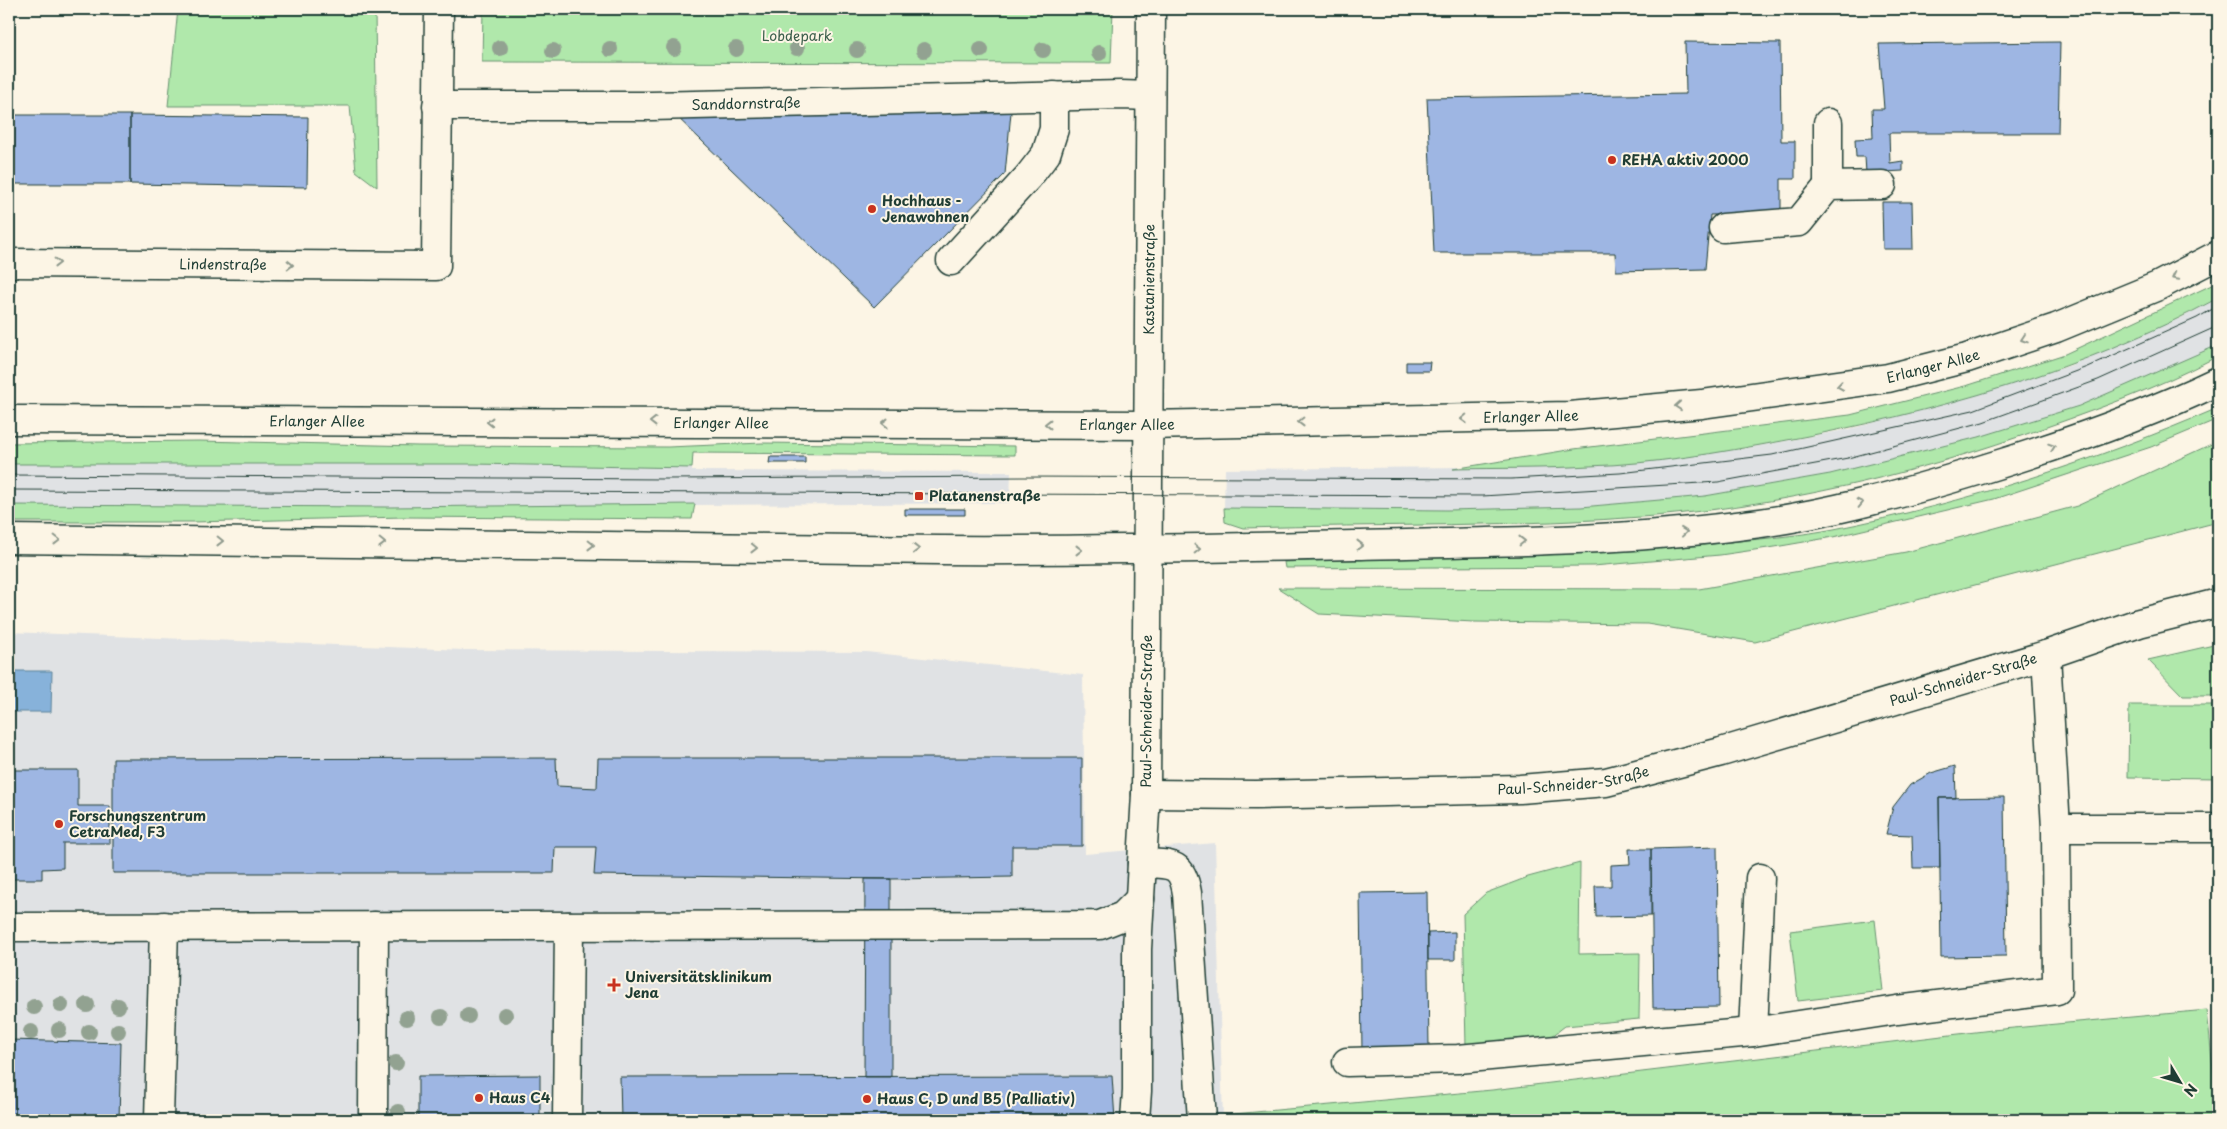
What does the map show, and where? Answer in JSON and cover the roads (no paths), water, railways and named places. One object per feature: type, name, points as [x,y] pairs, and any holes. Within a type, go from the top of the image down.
[{"type":"main road","points":[[437,106],[438,9]]},
{"type":"main road","name":"Kastanienstraße","points":[[1148,550],[1152,9]]},
{"type":"main road","points":[[951,261],[1028,177],[1046,154],[1054,129],[1054,96]]},
{"type":"main road","name":"Sanddornstraße","points":[[437,106],[651,106],[1054,96],[1150,96]]},
{"type":"main road","name":"Lindenstraße","points":[[9,262],[436,266],[437,106]]},
{"type":"main road","points":[[1723,228],[1798,222],[1828,186],[1828,123]]},
{"type":"main road","points":[[1828,186],[1882,185]]},
{"type":"main road","name":"Erlanger Allee","points":[[9,420],[1149,425],[1570,416],[1702,404],[1888,378],[1967,358],[2056,328],[2158,286],[2218,255]]},
{"type":"main road","points":[[9,539],[812,549],[1148,550],[1543,541],[1676,533],[1743,526],[1813,514],[1906,493],[2093,433],[2182,398],[2218,380]]},
{"type":"main road","name":"Paul-Schneider-Straße","points":[[1148,550],[1146,794],[1256,795],[1520,789],[1606,782],[1738,746],[2046,655],[2139,623],[2218,603]]},
{"type":"main road","points":[[1348,1062],[1458,1059],[1753,1032],[1898,1010],[2057,990],[2056,828],[2046,655]]},
{"type":"main road","points":[[1135,1120],[1137,1091],[1137,949],[1146,794]]},
{"type":"main road","points":[[2056,828],[2218,828]]},
{"type":"main road","points":[[1142,863],[1168,864],[1176,867],[1184,876],[1202,1120]]},
{"type":"main road","points":[[1753,1032],[1760,878]]},
{"type":"main road","points":[[9,927],[1100,925],[1123,916],[1140,899]]},
{"type":"main road","points":[[159,1120],[164,926]]},
{"type":"main road","points":[[374,926],[374,1120]]},
{"type":"main road","points":[[567,1120],[569,926]]},
{"type":"water","points":[[9,671],[52,671],[51,712],[9,712]]},
{"type":"tram line","points":[[9,475],[665,479],[1024,477],[1511,479],[1620,473],[1772,455],[1973,410],[2087,367],[2197,318],[2218,306]]},
{"type":"tram line","points":[[9,490],[1482,496],[1718,482],[1848,458],[1983,422],[2098,380],[2218,326]]},
{"type":"place","name":"REHA aktiv 2000","points":[[1612,160]]},
{"type":"place","name":"Hochhaus - Jenawohnen","points":[[872,209]]},
{"type":"place","name":"Platanenstraße","points":[[919,496]]},
{"type":"place","name":"Forschungszentrum CetraMed, F3","points":[[59,824]]},
{"type":"place","name":"Universitätsklinikum Jena","points":[[614,985]]},
{"type":"place","name":"Haus C4","points":[[479,1098]]},
{"type":"place","name":"Haus C, D und B5 (Palliativ)","points":[[867,1099]]},
{"type":"park label","name":"Lobdepark","points":[[797,36]]}]
